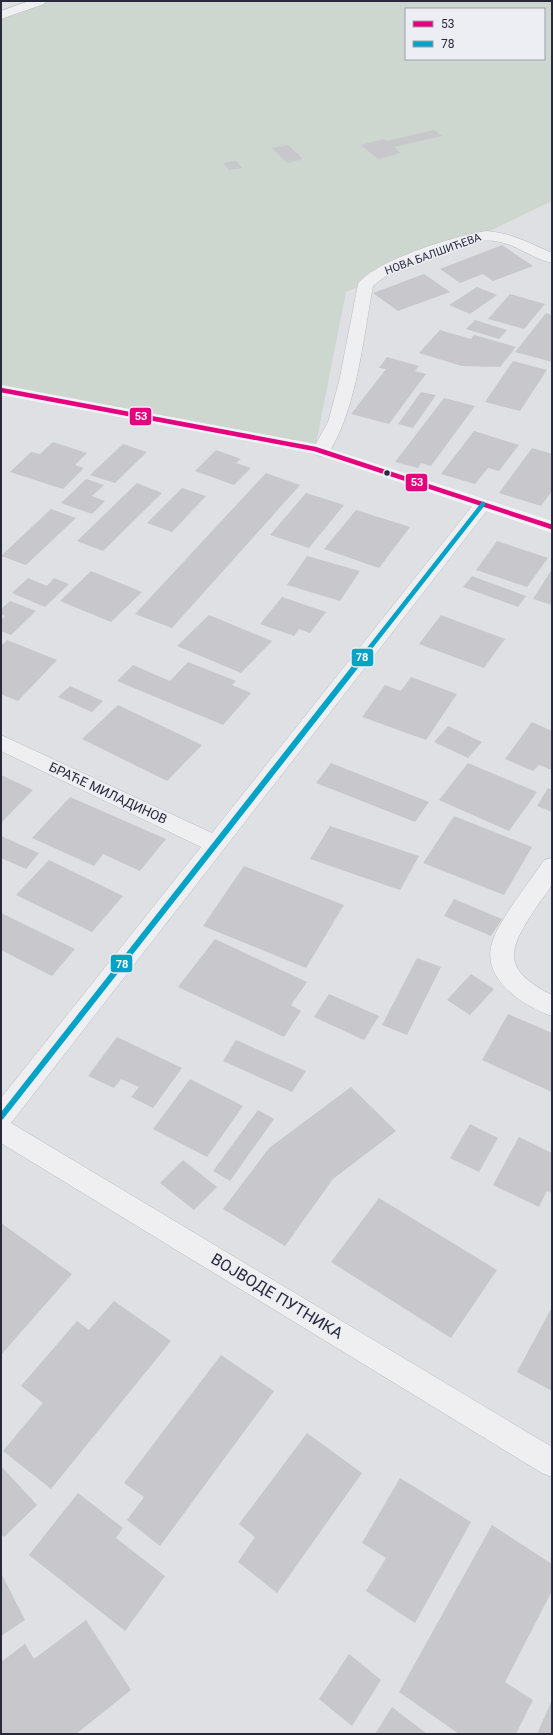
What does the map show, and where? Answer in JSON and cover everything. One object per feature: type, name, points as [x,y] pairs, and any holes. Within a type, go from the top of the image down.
[{"type":"street","points":[[1,15],[40,1]]},
{"type":"street","name":"НОВА БАЛШИЋЕВА","points":[[321,451],[336,422],[347,382],[366,284],[372,278],[394,266],[476,237],[486,235],[498,235],[552,259]]},
{"type":"street","points":[[1,390],[97,407],[321,451],[552,527]]},
{"type":"street","points":[[1,1117],[483,504]]},
{"type":"street","name":"БРАЋЕ МИЛАДИНОВ","points":[[1,742],[215,844]]},
{"type":"street","points":[[552,866],[503,942],[504,962],[512,981],[526,993],[552,1006]]},
{"type":"street","name":"ВОЈВОДЕ ПУТНИКА","points":[[1,1130],[552,1463]]},
{"type":"shaded area","points":[[40,1],[552,1],[552,201],[473,239],[346,292],[315,449],[1,390],[1,15]]},
{"type":"building","points":[[434,130],[442,136],[394,147],[401,153],[378,159],[361,145],[384,139],[387,141]]},
{"type":"building","points":[[288,145],[303,159],[287,163],[272,148]]},
{"type":"building","points":[[236,161],[242,168],[229,170],[223,163]]},
{"type":"building","points":[[502,245],[533,266],[493,281],[483,274],[460,283],[440,269]]},
{"type":"building","points":[[424,274],[450,292],[398,311],[373,293]]},
{"type":"building","points":[[477,287],[497,295],[470,314],[449,305]]},
{"type":"building","points":[[510,294],[545,304],[524,329],[488,319]]},
{"type":"building","points":[[546,313],[552,315],[552,362],[515,352]]},
{"type":"building","points":[[475,320],[507,330],[499,339],[466,329]]},
{"type":"building","points":[[440,330],[471,339],[474,335],[516,347],[500,367],[462,366],[419,353]]},
{"type":"building","points":[[387,357],[419,366],[415,371],[426,374],[389,424],[351,414],[386,369],[379,368]]},
{"type":"building","points":[[513,361],[547,370],[520,411],[485,402]]},
{"type":"building","points":[[421,392],[436,395],[413,428],[398,424]]},
{"type":"building","points":[[444,398],[475,406],[431,466],[421,463],[418,468],[395,462]]},
{"type":"building","points":[[474,431],[519,445],[499,471],[488,468],[475,484],[441,474]]},
{"type":"building","points":[[53,442],[87,453],[75,465],[84,468],[63,489],[10,472],[31,452],[40,454]]},
{"type":"building","points":[[123,444],[147,452],[115,483],[90,475]]},
{"type":"building","points":[[532,448],[552,454],[552,491],[541,506],[499,493]]},
{"type":"building","points":[[216,450],[241,459],[236,463],[251,468],[234,485],[195,471]]},
{"type":"building","points":[[266,473],[300,485],[172,628],[135,614]]},
{"type":"building","points":[[86,479],[104,485],[92,496],[105,501],[92,514],[61,503]]},
{"type":"building","points":[[137,483],[162,493],[103,551],[77,541]]},
{"type":"building","points":[[182,488],[206,496],[172,532],[147,523]]},
{"type":"building","points":[[306,493],[344,505],[309,548],[270,535]]},
{"type":"building","points":[[51,509],[76,518],[26,565],[1,556]]},
{"type":"building","points":[[356,510],[410,527],[379,568],[324,549]]},
{"type":"building","points":[[497,541],[548,558],[527,587],[476,570]]},
{"type":"building","points":[[307,556],[360,571],[340,601],[287,585]]},
{"type":"building","points":[[552,569],[552,605],[533,599]]},
{"type":"building","points":[[91,571],[142,592],[111,622],[60,601]]},
{"type":"building","points":[[472,576],[526,596],[518,607],[463,587]]},
{"type":"building","points":[[28,578],[47,586],[54,578],[69,584],[45,607],[12,593]]},
{"type":"building","points":[[282,597],[326,612],[310,633],[299,629],[294,636],[260,624]]},
{"type":"building","points":[[10,601],[36,611],[11,635],[1,631],[1,620],[5,616],[1,614],[1,609]]},
{"type":"building","points":[[209,615],[272,641],[241,673],[177,646]]},
{"type":"building","points":[[441,615],[505,639],[484,668],[419,644]]},
{"type":"building","points":[[7,640],[57,660],[18,701],[1,694],[1,646]]},
{"type":"building","points":[[188,662],[236,681],[232,685],[251,693],[223,725],[117,681],[133,665],[170,681]]},
{"type":"building","points":[[411,677],[457,694],[426,740],[362,717],[385,685],[401,691]]},
{"type":"building","points":[[70,686],[103,701],[92,712],[58,697]]},
{"type":"building","points":[[118,705],[202,745],[167,781],[82,739]]},
{"type":"building","points":[[532,722],[552,731],[552,770],[539,765],[533,771],[505,759]]},
{"type":"building","points":[[448,726],[482,742],[468,758],[434,742]]},
{"type":"building","points":[[331,763],[429,802],[415,822],[316,783]]},
{"type":"building","points":[[468,763],[537,792],[509,831],[439,800]]},
{"type":"building","points":[[1,775],[33,790],[1,823]]},
{"type":"building","points":[[548,788],[552,790],[552,812],[537,806]]},
{"type":"building","points":[[70,797],[166,839],[140,871],[103,854],[94,866],[32,838]]},
{"type":"building","points":[[454,816],[532,847],[504,895],[423,863]]},
{"type":"building","points":[[330,826],[419,856],[400,890],[310,859]]},
{"type":"building","points":[[1,836],[39,853],[26,869],[1,858]]},
{"type":"building","points":[[49,860],[123,896],[92,932],[16,895]]},
{"type":"building","points":[[244,866],[344,905],[306,968],[203,926]]},
{"type":"building","points":[[454,899],[502,919],[491,936],[444,916]]},
{"type":"building","points":[[1,913],[75,949],[52,976],[1,950]]},
{"type":"building","points":[[215,939],[307,982],[291,1005],[301,1011],[284,1037],[178,987]]},
{"type":"building","points":[[417,958],[441,967],[407,1035],[382,1025]]},
{"type":"building","points":[[471,974],[494,989],[470,1015],[447,1000]]},
{"type":"building","points":[[329,994],[379,1016],[364,1040],[314,1017]]},
{"type":"building","points":[[508,1014],[552,1033],[552,1092],[482,1060]]},
{"type":"building","points":[[117,1037],[182,1068],[153,1108],[131,1097],[139,1087],[121,1079],[114,1088],[88,1076]]},
{"type":"building","points":[[236,1040],[306,1071],[292,1092],[223,1061]]},
{"type":"building","points":[[190,1079],[243,1106],[207,1157],[153,1129]]},
{"type":"building","points":[[351,1087],[396,1131],[333,1179],[285,1246],[223,1209],[269,1148]]},
{"type":"building","points":[[258,1110],[274,1119],[230,1181],[213,1171]]},
{"type":"building","points":[[470,1124],[498,1138],[479,1172],[450,1158]]},
{"type":"building","points":[[519,1137],[552,1153],[552,1193],[547,1191],[539,1207],[493,1185]]},
{"type":"building","points":[[183,1160],[217,1187],[194,1210],[160,1183]]},
{"type":"building","points":[[379,1198],[497,1270],[451,1338],[331,1262]]},
{"type":"building","points":[[1,1223],[72,1274],[1,1355]]},
{"type":"building","points":[[114,1301],[171,1341],[51,1489],[3,1451],[43,1403],[21,1386],[77,1321],[89,1330]]},
{"type":"building","points":[[552,1307],[552,1391],[517,1372]]},
{"type":"building","points":[[221,1355],[274,1391],[160,1546],[127,1520],[144,1497],[124,1483]]},
{"type":"building","points":[[307,1433],[362,1473],[277,1593],[238,1562],[255,1537],[239,1524]]},
{"type":"building","points":[[1,1466],[37,1505],[4,1537],[1,1534]]},
{"type":"building","points":[[400,1478],[471,1522],[415,1623],[366,1591],[386,1558],[362,1543]]},
{"type":"building","points":[[78,1493],[123,1528],[116,1538],[165,1576],[125,1631],[29,1555]]},
{"type":"building","points":[[492,1525],[552,1564],[552,1591],[505,1682],[533,1700],[516,1734],[459,1734],[399,1692]]},
{"type":"building","points":[[1,1573],[25,1620],[1,1636]]},
{"type":"building","points":[[86,1620],[131,1690],[76,1734],[1,1734],[1,1662],[25,1644],[34,1659]]},
{"type":"building","points":[[349,1654],[381,1680],[352,1726],[319,1699]]},
{"type":"building","points":[[552,1700],[552,1734],[537,1734]]},
{"type":"building","points":[[392,1707],[427,1734],[375,1734]]},
{"type":"transit line","name":"53","points":[[1,390],[315,449],[552,527]]},
{"type":"transit line","name":"78","points":[[1,1117],[483,504]]}]
